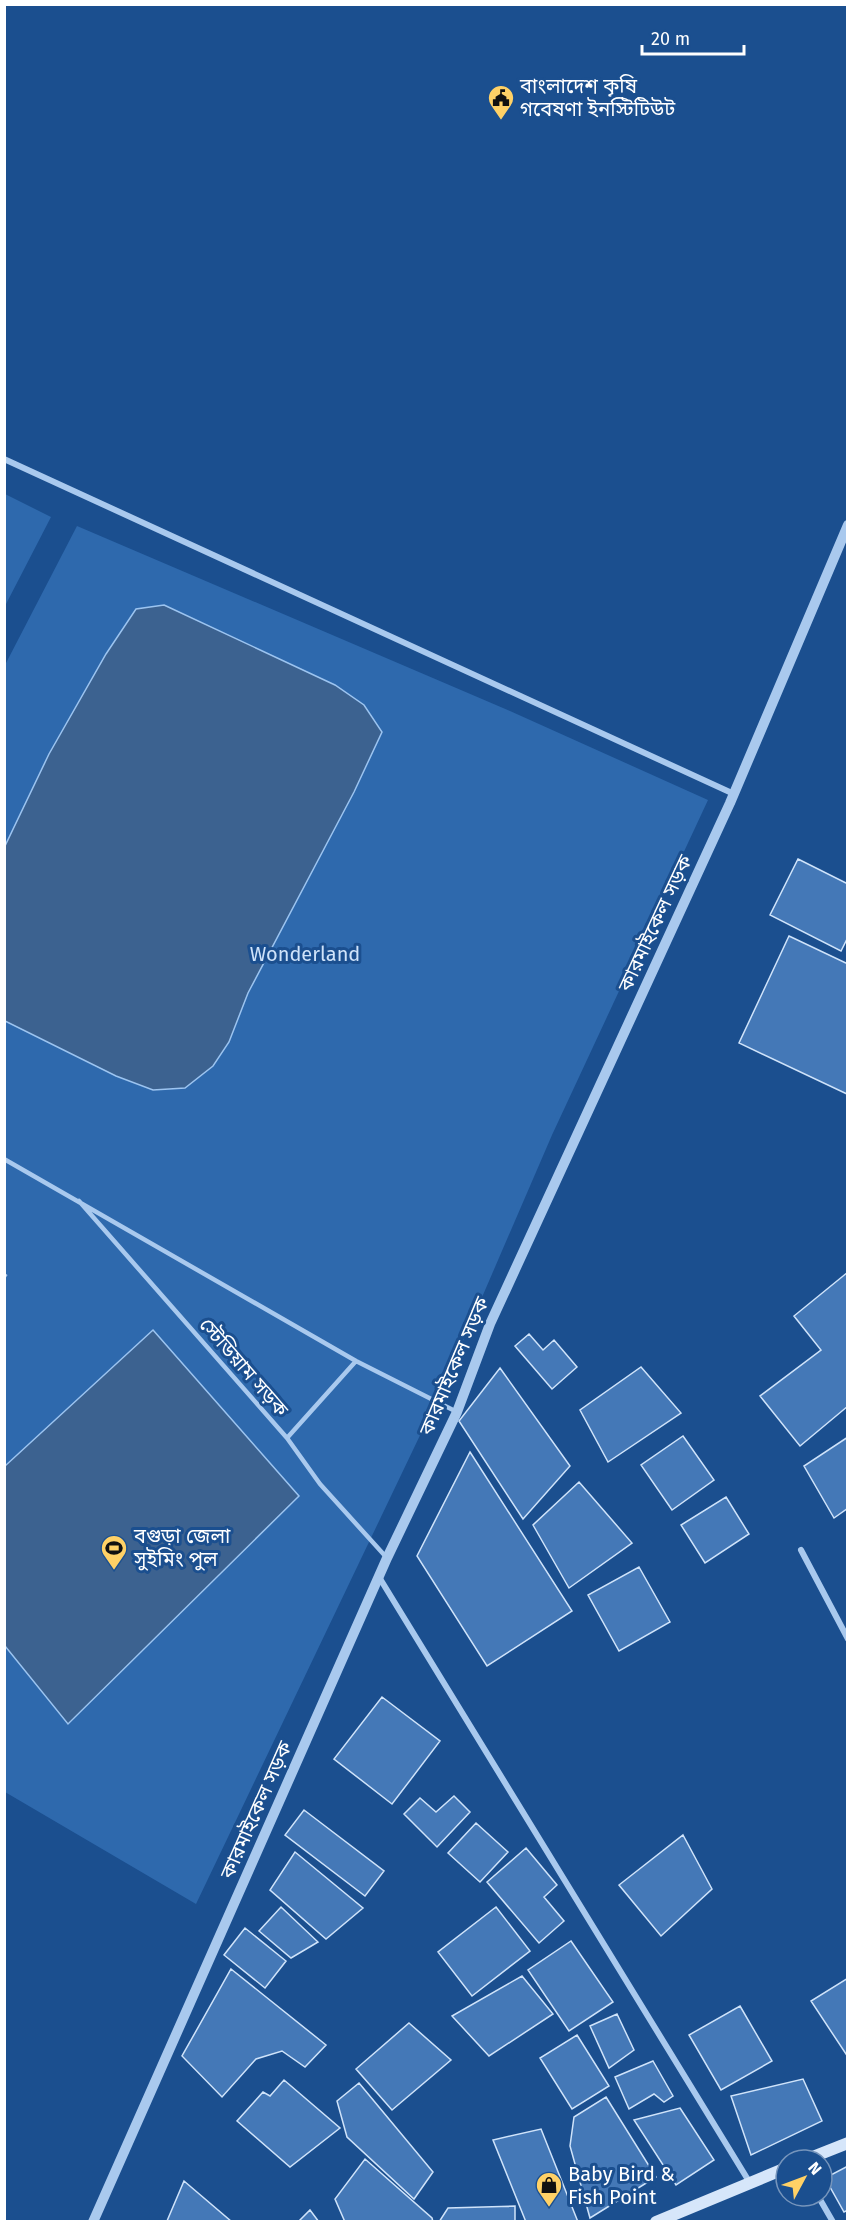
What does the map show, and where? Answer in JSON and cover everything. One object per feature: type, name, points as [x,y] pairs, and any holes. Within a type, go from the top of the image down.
[{"type":"main road","points":[[834,2149],[848,2143]]},
{"type":"main road","points":[[656,2222],[774,2173]]},
{"type":"street","points":[[4,459],[734,794]]},
{"type":"street","name":"কারমাইকেল সড়ক","points":[[93,2222],[378,1576],[457,1412],[490,1324],[734,794],[848,525]]},
{"type":"street","points":[[801,1550],[848,1639]]},
{"type":"street","points":[[378,1576],[750,2183]]},
{"type":"street","points":[[825,2208],[833,2222]]},
{"type":"lane","name":"স্টেডিয়াম সড়ক","points":[[4,1159],[76,1198],[356,1361],[457,1412]]},
{"type":"lane","name":"স্টেডিয়াম সড়ক","points":[[76,1198],[286,1438],[320,1484],[387,1558]]},
{"type":"lane","points":[[286,1438],[356,1361]]},
{"type":"path","points":[[4,1275],[10,1279]]},
{"type":"green space","points":[[5,494],[51,517],[5,606]]},
{"type":"green space","name":"Wonderland","points":[[77,526],[510,711],[708,800],[552,1135],[445,1383],[196,1904],[5,1792],[5,665]]},
{"type":"shaded area","points":[[164,605],[335,685],[364,705],[382,732],[354,792],[248,993],[229,1042],[213,1066],[185,1088],[153,1090],[116,1076],[5,1021],[5,846],[49,754],[106,654],[136,609]]},
{"type":"shaded area","name":"বগুড়া জেলা সুইমিং পুল","points":[[153,1330],[299,1496],[68,1724],[5,1646],[5,1466]]},
{"type":"building","points":[[798,859],[848,884],[848,937],[841,951],[770,915]]},
{"type":"building","points":[[789,936],[848,964],[847,1094],[739,1043]]},
{"type":"building","points":[[848,1272],[848,1406],[800,1446],[760,1396],[821,1350],[794,1316]]},
{"type":"building","points":[[529,1334],[543,1350],[554,1340],[577,1367],[552,1389],[515,1346]]},
{"type":"building","points":[[641,1367],[681,1413],[608,1462],[580,1410]]},
{"type":"building","points":[[500,1368],[570,1466],[523,1519],[459,1421]]},
{"type":"building","points":[[683,1436],[714,1480],[672,1510],[641,1465]]},
{"type":"building","points":[[848,1437],[848,1508],[834,1518],[804,1466]]},
{"type":"building","points":[[470,1452],[572,1611],[487,1666],[417,1556]]},
{"type":"building","points":[[579,1482],[632,1543],[569,1588],[533,1525]]},
{"type":"building","points":[[726,1497],[749,1534],[705,1563],[681,1525]]},
{"type":"building","points":[[639,1567],[670,1622],[619,1651],[588,1595]]},
{"type":"building","points":[[382,1697],[440,1741],[392,1804],[334,1759]]},
{"type":"building","points":[[454,1796],[470,1812],[437,1847],[404,1814],[420,1798],[436,1812]]},
{"type":"building","points":[[304,1810],[384,1871],[365,1896],[285,1835]]},
{"type":"building","points":[[476,1823],[508,1852],[480,1882],[448,1853]]},
{"type":"building","points":[[683,1835],[712,1889],[661,1936],[619,1885]]},
{"type":"building","points":[[526,1848],[557,1885],[544,1897],[564,1921],[539,1943],[487,1882]]},
{"type":"building","points":[[295,1852],[363,1908],[326,1939],[270,1890]]},
{"type":"building","points":[[281,1907],[318,1942],[291,1958],[259,1931]]},
{"type":"building","points":[[496,1907],[530,1951],[472,1996],[438,1952]]},
{"type":"building","points":[[245,1928],[286,1961],[265,1988],[224,1955]]},
{"type":"building","points":[[571,1941],[613,2002],[569,2031],[528,1970]]},
{"type":"building","points":[[231,1969],[326,2045],[305,2067],[282,2051],[256,2059],[222,2097],[182,2056]]},
{"type":"building","points":[[522,1976],[553,2014],[489,2056],[452,2016]]},
{"type":"building","points":[[848,1978],[848,2057],[811,2001]]},
{"type":"building","points":[[740,2006],[772,2061],[721,2090],[689,2035]]},
{"type":"building","points":[[617,2014],[634,2050],[609,2068],[590,2026]]},
{"type":"building","points":[[409,2023],[451,2060],[392,2110],[356,2069]]},
{"type":"building","points":[[577,2035],[609,2086],[572,2109],[540,2058]]},
{"type":"building","points":[[653,2061],[673,2096],[664,2102],[654,2094],[629,2109],[615,2077]]},
{"type":"building","points":[[803,2079],[822,2121],[751,2155],[731,2096]]},
{"type":"building","points":[[284,2080],[340,2128],[290,2167],[237,2121],[263,2092],[270,2096]]},
{"type":"building","points":[[359,2083],[433,2172],[414,2199],[347,2137],[337,2101]]},
{"type":"building","points":[[606,2097],[656,2177],[590,2218],[570,2146],[574,2117]]},
{"type":"building","points":[[680,2108],[714,2160],[676,2185],[634,2120]]},
{"type":"building","points":[[541,2129],[578,2222],[526,2222],[493,2140]]},
{"type":"building","points":[[365,2159],[432,2218],[433,2222],[345,2222],[335,2199]]},
{"type":"building","points":[[848,2166],[848,2210],[844,2212],[834,2194],[834,2173]]},
{"type":"building","points":[[184,2181],[232,2222],[167,2221]]},
{"type":"building","points":[[515,2206],[515,2222],[439,2222],[448,2208]]},
{"type":"building","points":[[310,2210],[319,2222],[298,2222]]},
{"type":"place","name":"বাংলাদেশ কৃষি গবেষণা ইনস্টিটিউট","points":[[501,121]]},
{"type":"place","name":"বগুড়া জেলা সুইমিং পুল","points":[[114,1571]]},
{"type":"place","name":"Baby Bird & Fish Point","points":[[549,2208]]}]
